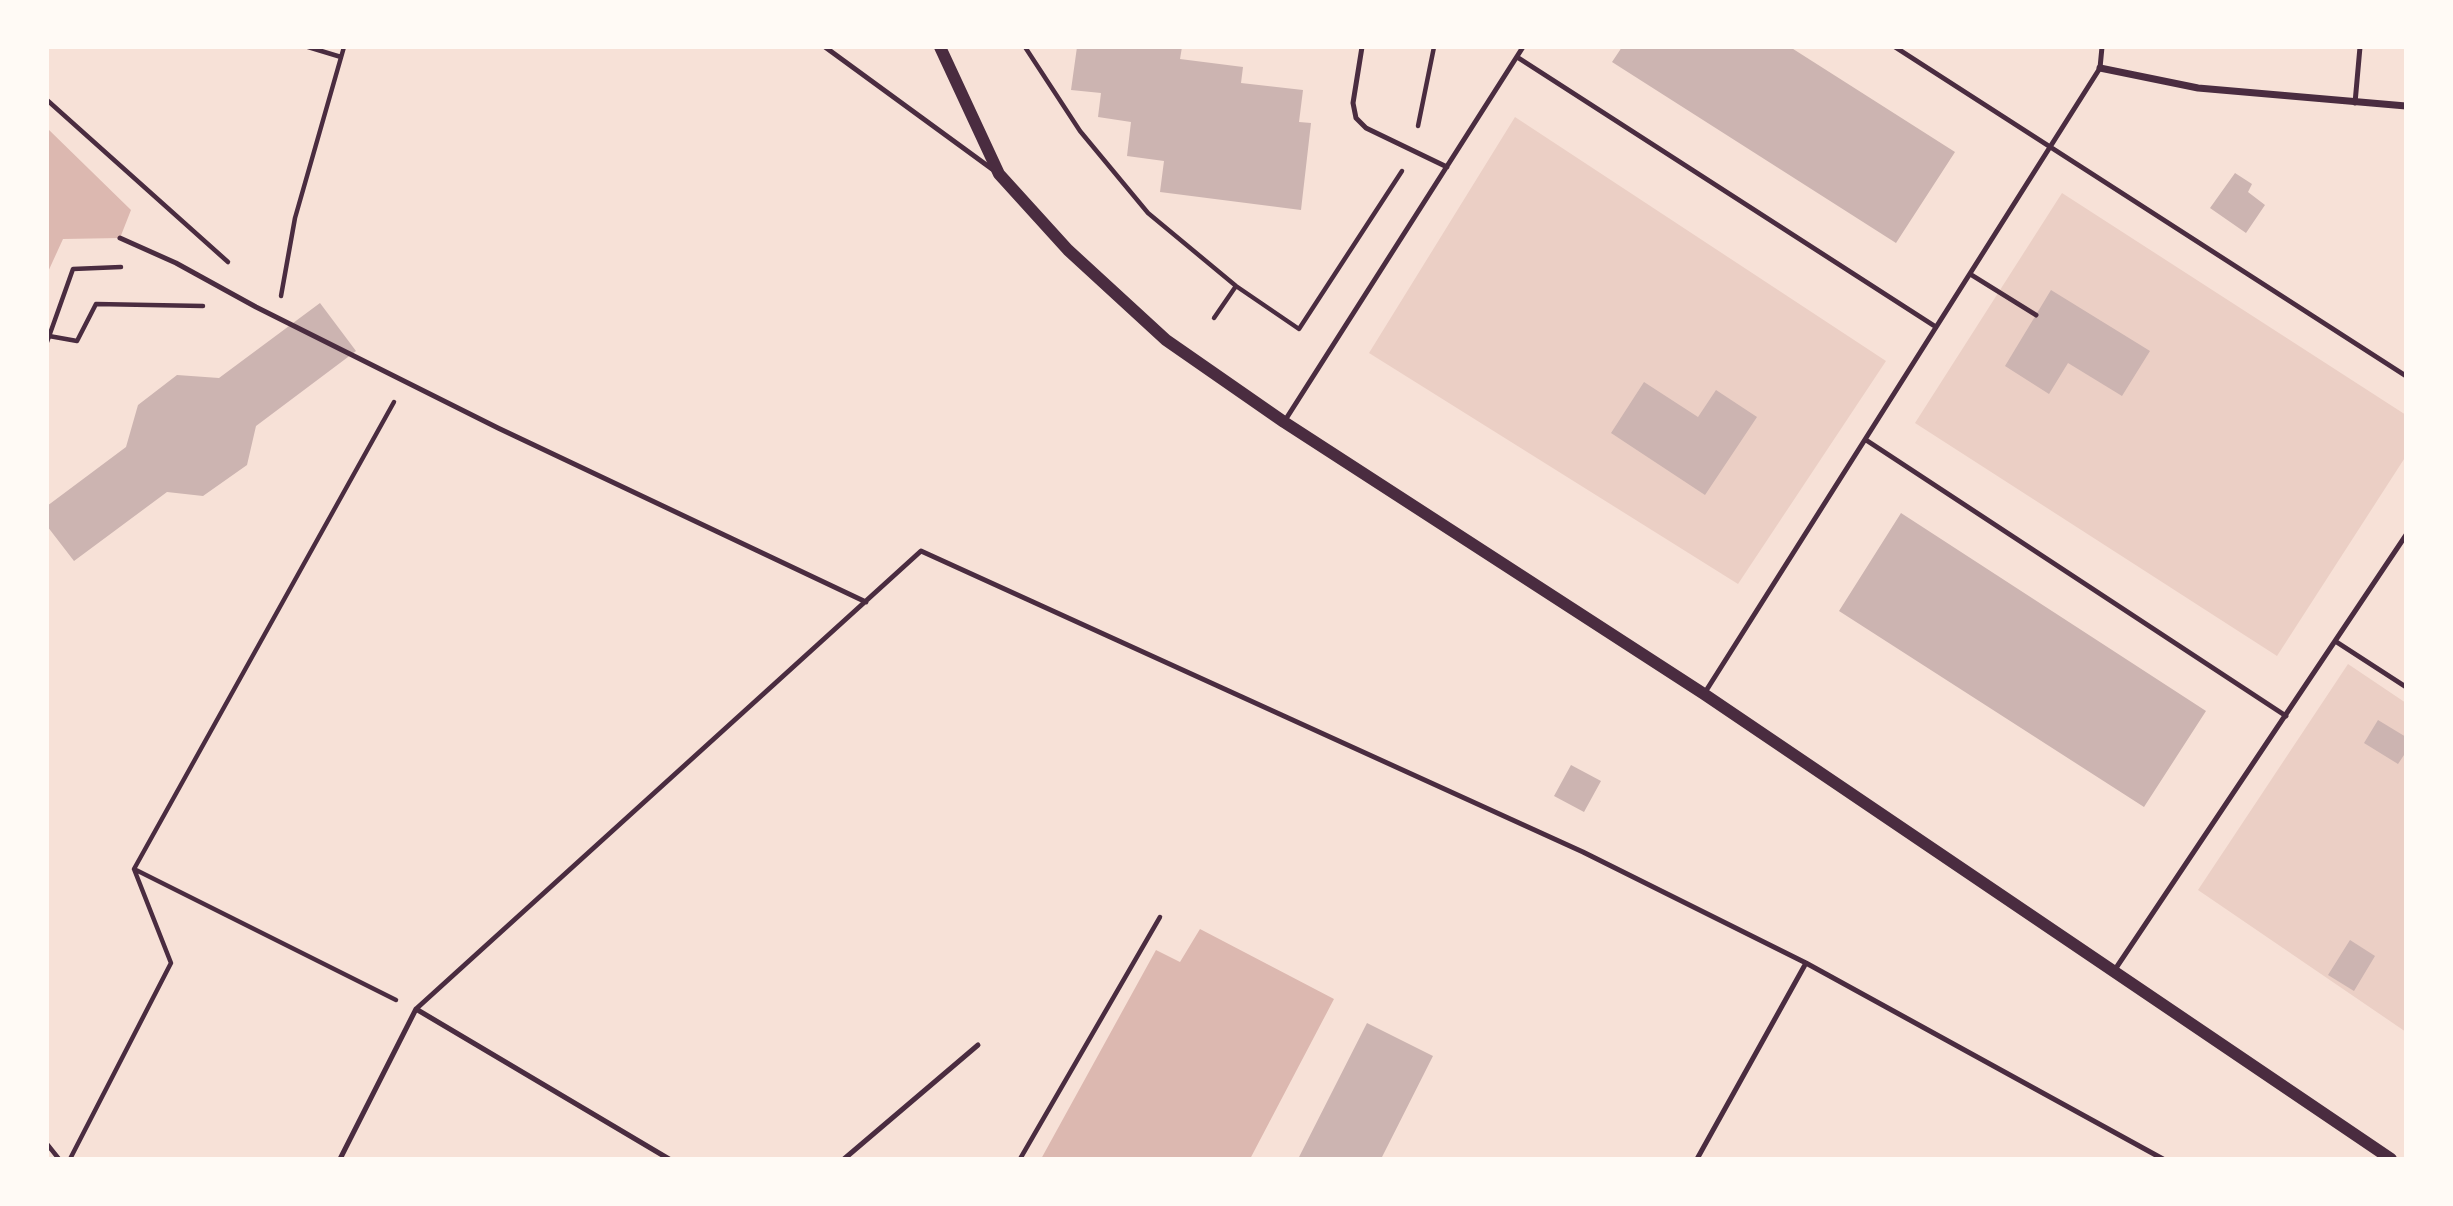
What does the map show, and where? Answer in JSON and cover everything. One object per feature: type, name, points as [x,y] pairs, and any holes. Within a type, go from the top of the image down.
[{"type":"street","points":[[940,47],[999,174],[1068,250],[1166,340],[1284,422],[1704,694],[2390,1159]]},
{"type":"street","points":[[2100,68],[2197,88],[2406,106]]},
{"type":"lane","points":[[825,47],[999,174]]},
{"type":"lane","points":[[1362,47],[1353,103],[1356,118],[1366,128],[1447,167]]},
{"type":"lane","points":[[1284,422],[1523,47]]},
{"type":"lane","points":[[1895,47],[2406,376]]},
{"type":"lane","points":[[1704,694],[2100,68],[2102,47]]},
{"type":"lane","points":[[2355,103],[2360,47]]},
{"type":"lane","points":[[1517,57],[1936,327]]},
{"type":"lane","points":[[120,238],[176,263],[257,307],[510,434],[866,602]]},
{"type":"lane","points":[[1970,274],[2036,315]]},
{"type":"lane","points":[[1866,440],[2286,716]]},
{"type":"lane","points":[[2114,971],[2406,536]]},
{"type":"lane","points":[[340,1159],[416,1010],[921,551],[1583,852],[1806,963],[2163,1159]]},
{"type":"lane","points":[[2335,641],[2406,687]]},
{"type":"lane","points":[[1697,1159],[1806,963]]},
{"type":"lane","points":[[416,1010],[668,1159]]},
{"type":"lane","points":[[844,1159],[978,1045]]},
{"type":"path","points":[[308,47],[341,57]]},
{"type":"path","points":[[307,332],[279,307],[295,218],[344,47]]},
{"type":"path","points":[[1025,47],[1080,131],[1148,213],[1236,286],[1299,329],[1394,186],[1413,150],[1434,47]]},
{"type":"path","points":[[47,100],[229,262]]},
{"type":"path","points":[[125,266],[73,270],[48,339],[77,341],[96,304],[257,307]]},
{"type":"path","points":[[1214,318],[1236,286]]},
{"type":"path","points":[[134,869],[406,382]]},
{"type":"path","points":[[134,869],[416,1010]]},
{"type":"path","points":[[69,1159],[171,963],[134,869]]},
{"type":"path","points":[[1020,1159],[1160,917]]},
{"type":"path","points":[[47,1144],[59,1159]]},
{"type":"shaded area","points":[[1515,117],[1886,361],[1738,584],[1369,353]]},
{"type":"shaded area","points":[[47,128],[131,210],[120,238],[63,239],[47,274]]},
{"type":"shaded area","points":[[2062,193],[2406,415],[2406,456],[2277,656],[1915,423]]},
{"type":"shaded area","points":[[2348,664],[2406,703],[2406,1032],[2198,890]]},
{"type":"shaded area","points":[[1200,929],[1334,999],[1250,1159],[1041,1159],[1156,950],[1180,962]]},
{"type":"building","points":[[1077,47],[1182,47],[1180,59],[1243,67],[1241,83],[1303,90],[1299,122],[1311,123],[1301,210],[1160,192],[1164,161],[1127,156],[1131,122],[1098,117],[1101,93],[1071,90]]},
{"type":"building","points":[[1622,47],[1790,47],[1955,152],[1896,243],[1612,62]]},
{"type":"building","points":[[2235,173],[2252,184],[2248,192],[2265,205],[2246,233],[2210,208]]},
{"type":"building","points":[[2051,290],[2150,351],[2122,396],[2068,363],[2049,394],[2005,366]]},
{"type":"building","points":[[320,303],[356,351],[256,426],[247,465],[203,496],[167,492],[74,561],[47,526],[47,506],[126,447],[138,405],[177,375],[219,378]]},
{"type":"building","points":[[1644,382],[1698,417],[1716,390],[1757,417],[1705,495],[1611,433]]},
{"type":"building","points":[[1901,513],[2206,711],[2144,807],[1839,611]]},
{"type":"building","points":[[2378,720],[2406,737],[2406,752],[2398,764],[2364,743]]},
{"type":"building","points":[[1571,765],[1601,781],[1584,812],[1554,796]]},
{"type":"building","points":[[2350,940],[2375,956],[2354,991],[2328,975]]},
{"type":"building","points":[[1367,1023],[1433,1056],[1381,1159],[1298,1159]]}]
